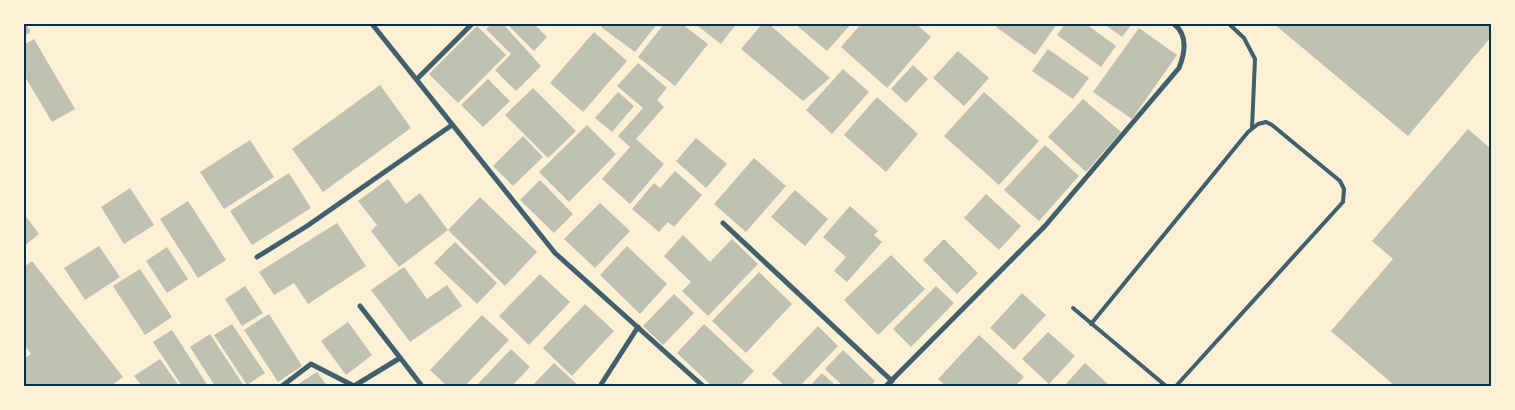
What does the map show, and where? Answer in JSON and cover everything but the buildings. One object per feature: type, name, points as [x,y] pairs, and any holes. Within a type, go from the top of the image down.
[{"type":"street","points":[[372,24],[418,78],[452,125],[555,253],[703,386]]},
{"type":"street","points":[[418,78],[472,24]]},
{"type":"street","points":[[886,386],[1045,226],[1179,68],[1185,46],[1178,27],[1174,24]]},
{"type":"street","points":[[257,257],[307,226],[452,125]]},
{"type":"street","points":[[723,223],[892,380]]},
{"type":"street","points":[[360,306],[422,386]]},
{"type":"street","points":[[600,386],[638,327]]},
{"type":"street","points":[[282,386],[311,364],[354,386],[400,358]]},
{"type":"lane","points":[[1229,24],[1244,38],[1256,59],[1252,128]]},
{"type":"lane","points":[[1092,324],[1252,128],[1266,122],[1272,126],[1343,184],[1345,196],[1343,202],[1176,386]]},
{"type":"lane","points":[[1073,308],[1166,386]]}]
